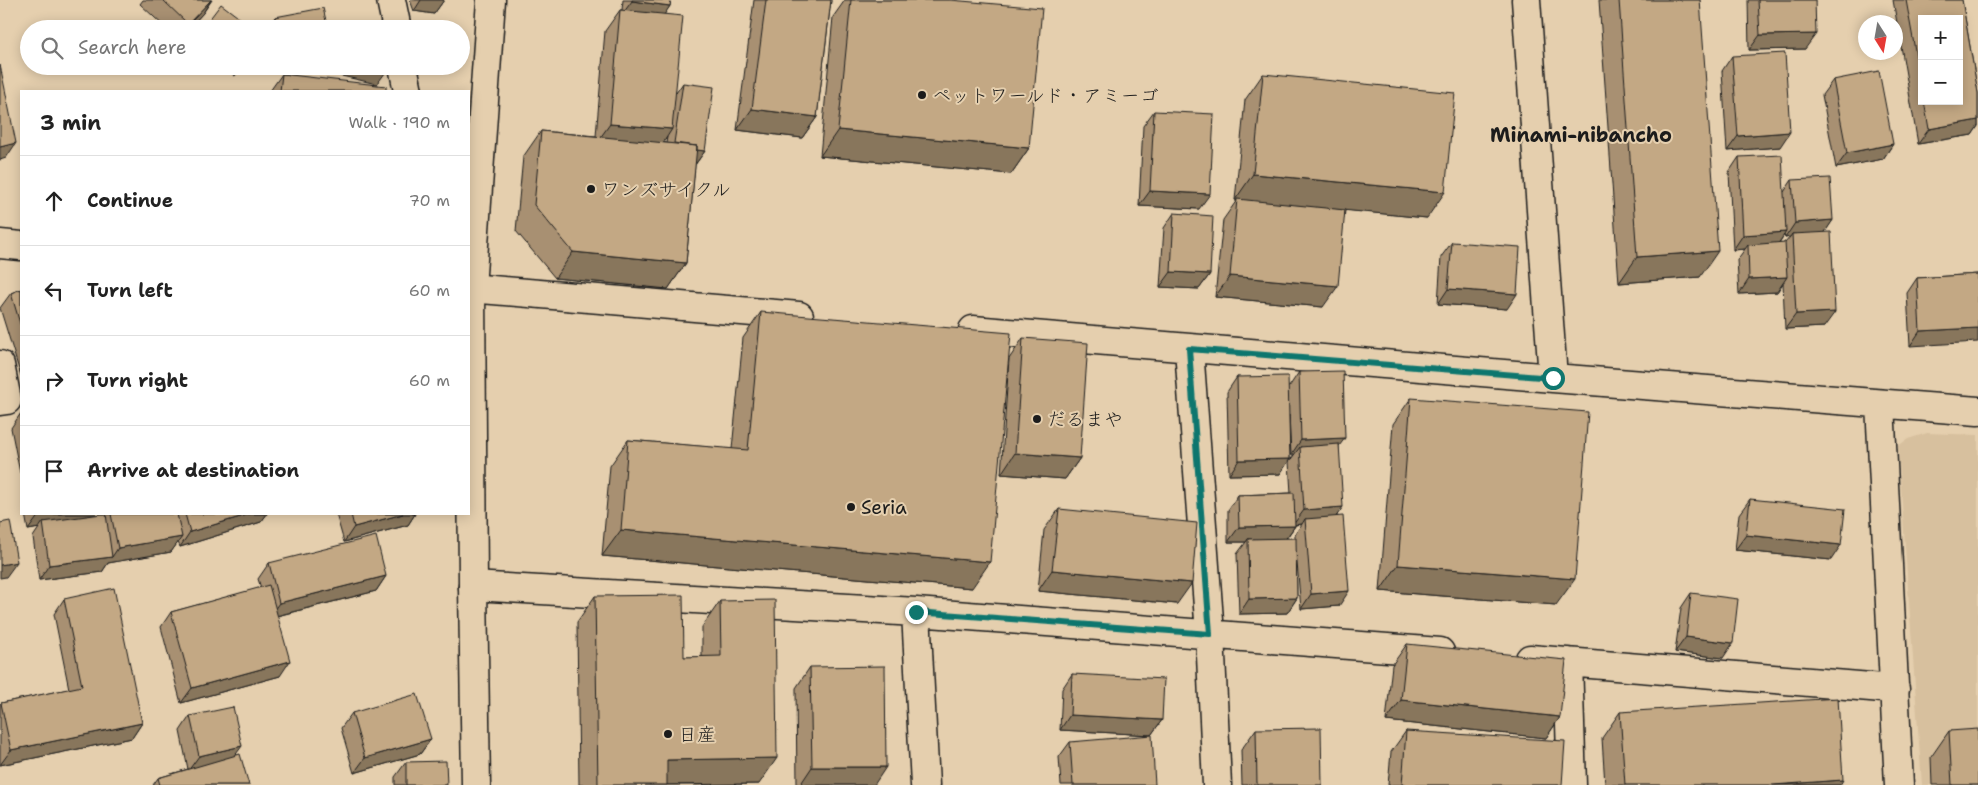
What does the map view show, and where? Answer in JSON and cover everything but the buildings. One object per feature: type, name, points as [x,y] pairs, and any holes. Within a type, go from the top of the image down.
[{"type":"main road","points":[[391,0],[395,20]]},
{"type":"main road","points":[[476,785],[470,288],[473,216],[492,0]]},
{"type":"main road","points":[[1526,0],[1553,378]]},
{"type":"main road","points":[[405,75],[408,90]]},
{"type":"main road","points":[[0,244],[20,246]]},
{"type":"main road","points":[[470,288],[825,318]]},
{"type":"main road","points":[[953,329],[1978,411]]},
{"type":"main road","points":[[1189,349],[1210,634],[1217,785]]},
{"type":"main road","points":[[0,365],[10,399]]},
{"type":"main road","points":[[1880,404],[1899,785]]},
{"type":"main road","points":[[473,586],[916,612],[1468,654]]},
{"type":"main road","points":[[916,612],[925,785]]},
{"type":"main road","points":[[1508,657],[1894,689]]},
{"type":"main road","points":[[1568,662],[1572,785]]},
{"type":"shaded area","points":[[1927,433],[1978,435],[1978,785],[1922,785],[1898,446],[1908,439]]},
{"type":"place","name":"ペットワールド・アミーゴ","points":[[922,95]]},
{"type":"place","name":"ワンズサイクル","points":[[591,189]]},
{"type":"place","name":"だるまや","points":[[1037,419]]},
{"type":"place","name":"Seria","points":[[851,507]]},
{"type":"place","name":"日産","points":[[668,734]]},
{"type":"district","name":"Minami-nibancho","points":[[1581,135]]},
{"type":"route","points":[[916,612],[1210,634],[1189,349],[1553,378]]}]
